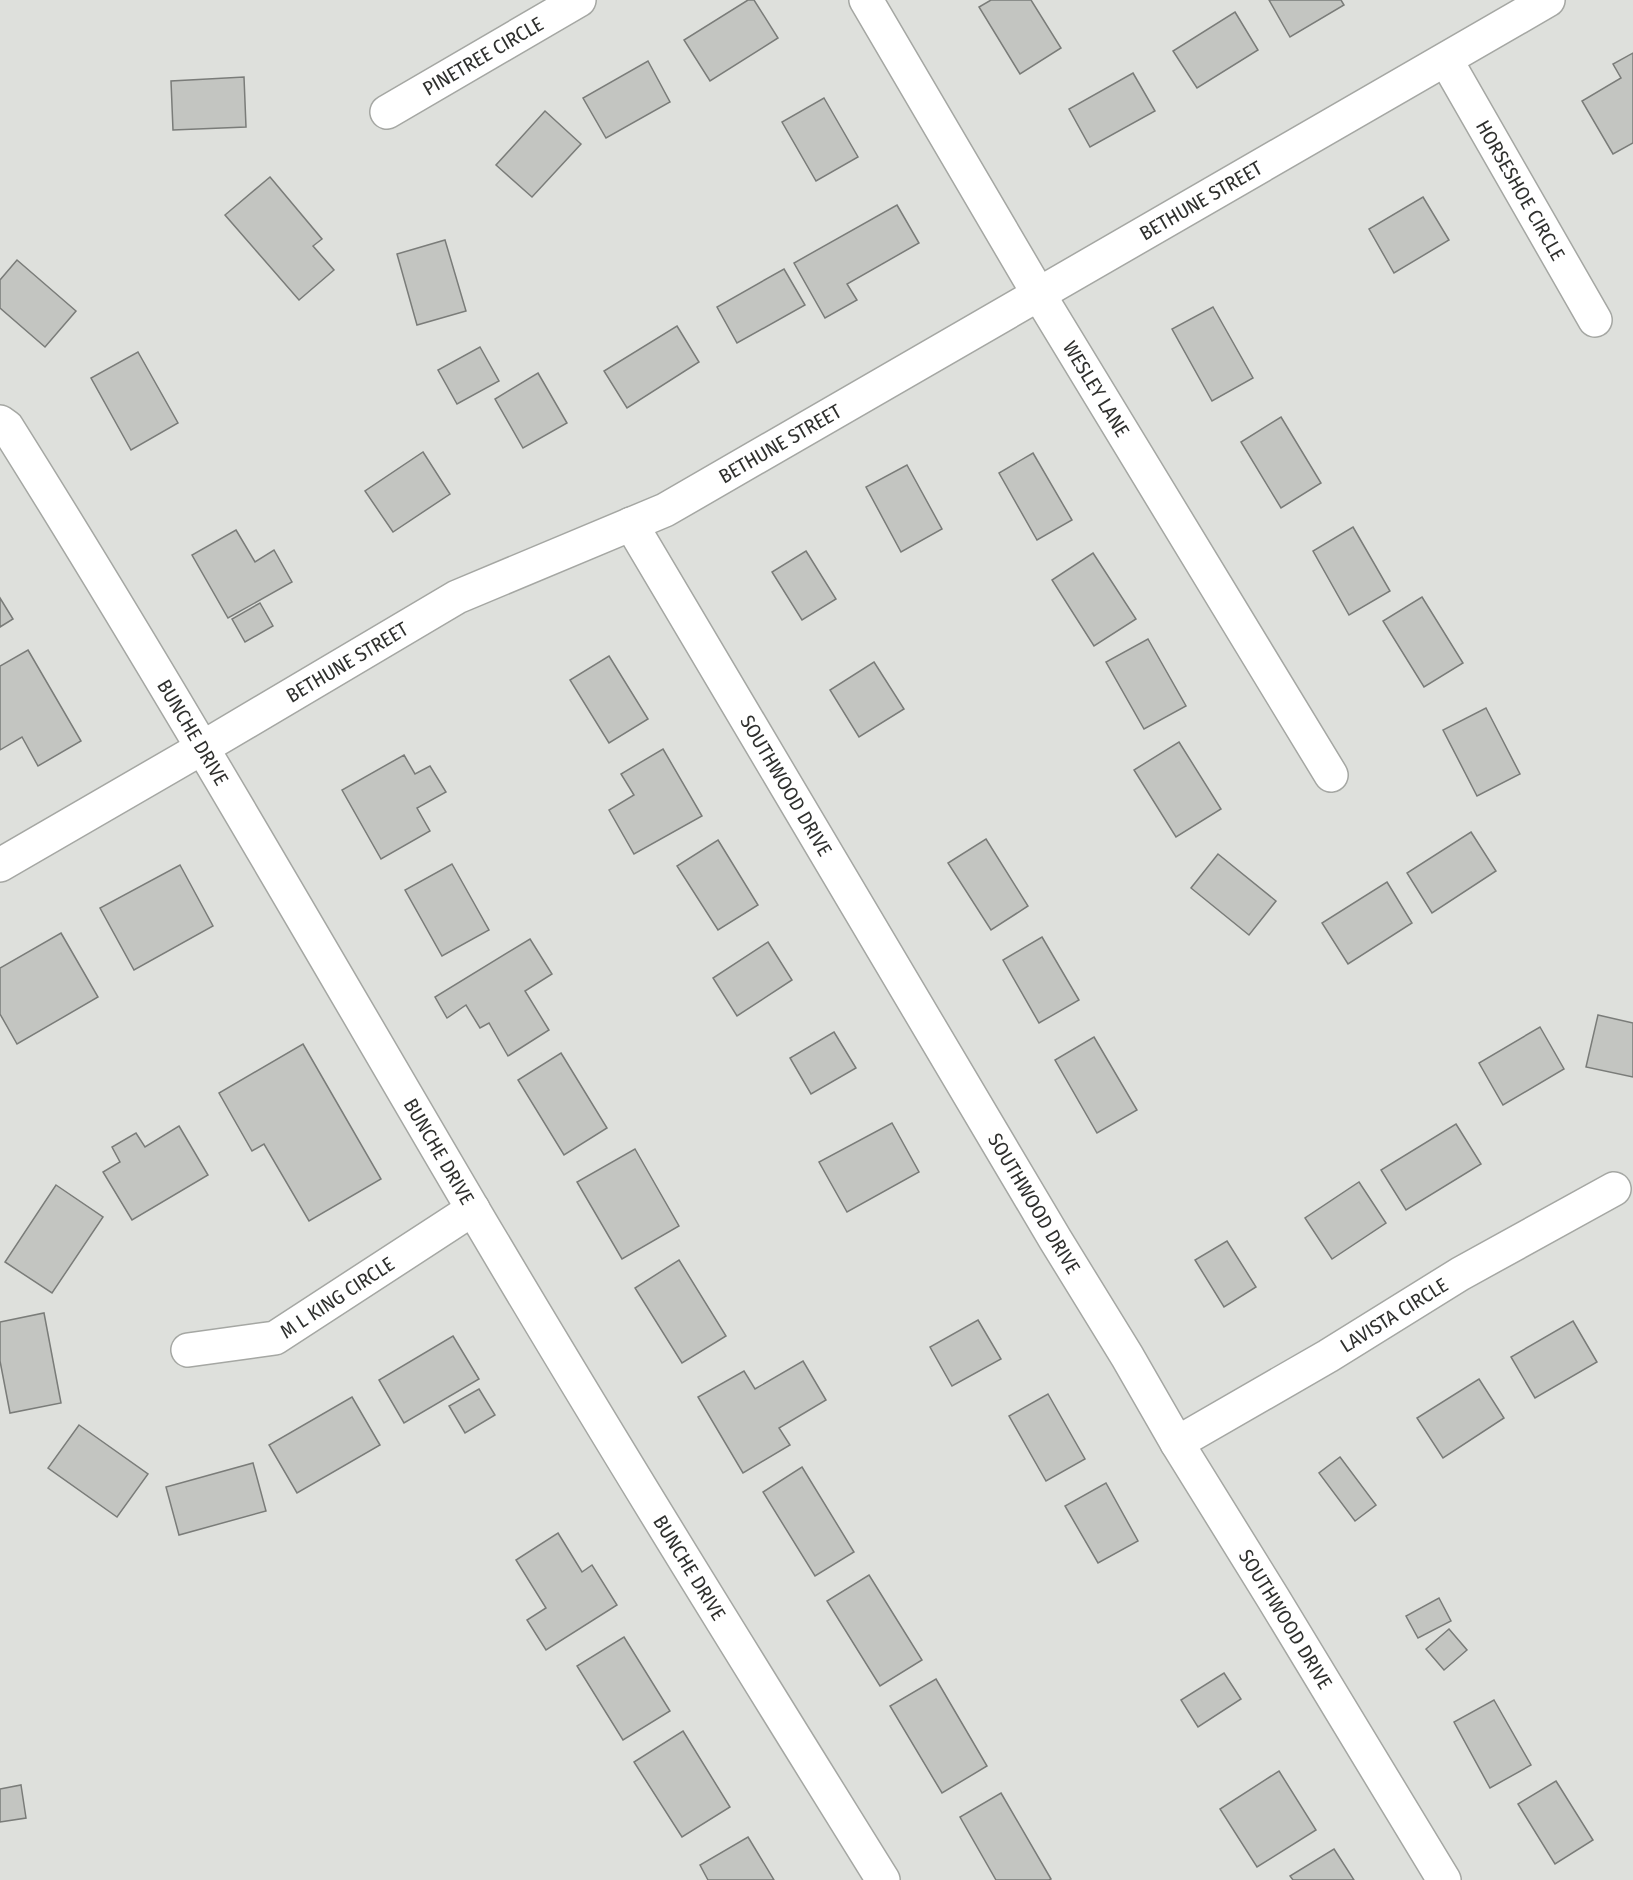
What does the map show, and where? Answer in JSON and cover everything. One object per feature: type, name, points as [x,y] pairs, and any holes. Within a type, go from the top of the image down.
[{"type":"street","name":"PINETREE CIRCLE","points":[[387,112],[579,0]]},
{"type":"street","name":"WESLEY LANE","points":[[866,0],[1038,293],[1331,775]]},
{"type":"street","name":"BETHUNE STREET","points":[[0,865],[457,597],[675,504],[1548,0]]},
{"type":"street","name":"HORSESHOE CIRCLE","points":[[1446,60],[1595,320]]},
{"type":"street","name":"BUNCHE DRIVE","points":[[0,422],[7,427],[82,546],[473,1209],[661,1522],[883,1880]]},
{"type":"street","name":"SOUTHWOOD DRIVE","points":[[631,524],[1054,1239],[1444,1880]]},
{"type":"street","name":"LAVISTA CIRCLE","points":[[1177,1443],[1328,1356],[1460,1274],[1614,1189]]},
{"type":"street","name":"M L KING CIRCLE","points":[[188,1350],[275,1338],[473,1209]]},
{"type":"building","points":[[748,0],[754,0],[778,38],[710,81],[684,40]]},
{"type":"building","points":[[991,0],[1031,0],[1061,48],[1020,74],[979,7]]},
{"type":"building","points":[[1269,0],[1341,0],[1344,5],[1290,37]]},
{"type":"building","points":[[1235,12],[1258,50],[1197,88],[1173,51]]},
{"type":"building","points":[[1633,53],[1633,143],[1613,154],[1582,101],[1621,78],[1613,64]]},
{"type":"building","points":[[648,61],[670,102],[606,138],[583,98]]},
{"type":"building","points":[[1133,73],[1155,111],[1090,147],[1069,109]]},
{"type":"building","points":[[244,77],[246,127],[173,130],[171,81]]},
{"type":"building","points":[[824,98],[858,157],[816,181],[782,122]]},
{"type":"building","points":[[545,111],[581,144],[532,197],[496,165]]},
{"type":"building","points":[[270,177],[322,239],[313,246],[334,270],[299,300],[225,215]]},
{"type":"building","points":[[1423,197],[1449,240],[1394,273],[1369,229]]},
{"type":"building","points":[[897,205],[919,243],[847,284],[857,300],[825,318],[794,263]]},
{"type":"building","points":[[445,240],[466,311],[417,325],[397,254]]},
{"type":"building","points":[[17,260],[76,311],[45,347],[0,308],[0,280]]},
{"type":"building","points":[[784,269],[805,305],[737,343],[717,307]]},
{"type":"building","points":[[1213,307],[1253,378],[1212,401],[1172,329]]},
{"type":"building","points":[[677,326],[699,362],[627,408],[604,371]]},
{"type":"building","points":[[480,347],[499,381],[457,404],[438,370]]},
{"type":"building","points":[[138,352],[178,423],[131,450],[91,378]]},
{"type":"building","points":[[538,373],[567,423],[523,448],[495,399]]},
{"type":"building","points":[[1281,417],[1321,483],[1281,508],[1241,442]]},
{"type":"building","points":[[423,452],[450,494],[393,532],[365,491]]},
{"type":"building","points":[[1033,453],[1072,520],[1037,540],[999,473]]},
{"type":"building","points":[[907,465],[942,529],[901,552],[866,487]]},
{"type":"building","points":[[1353,527],[1390,591],[1349,615],[1313,551]]},
{"type":"building","points":[[236,530],[255,562],[274,550],[292,582],[228,618],[192,555]]},
{"type":"building","points":[[806,551],[836,599],[802,620],[772,572]]},
{"type":"building","points":[[1093,553],[1136,619],[1094,646],[1052,580]]},
{"type":"building","points":[[1422,597],[1463,663],[1424,687],[1383,621]]},
{"type":"building","points":[[0,598],[13,619],[0,627]]},
{"type":"building","points":[[260,603],[273,626],[245,642],[232,619]]},
{"type":"building","points":[[1148,639],[1186,706],[1144,729],[1106,662]]},
{"type":"building","points":[[28,650],[81,741],[38,766],[22,737],[0,750],[0,666]]},
{"type":"building","points":[[609,656],[648,719],[609,743],[570,680]]},
{"type":"building","points":[[874,662],[904,709],[859,737],[830,690]]},
{"type":"building","points":[[1486,708],[1520,774],[1477,796],[1443,730]]},
{"type":"building","points":[[1179,742],[1221,809],[1176,837],[1134,770]]},
{"type":"building","points":[[663,749],[702,816],[634,854],[609,810],[634,795],[621,774]]},
{"type":"building","points":[[404,755],[415,774],[430,766],[446,792],[417,808],[430,831],[381,859],[342,790]]},
{"type":"building","points":[[1471,832],[1496,871],[1432,913],[1407,873]]},
{"type":"building","points":[[986,839],[1028,906],[991,930],[948,863]]},
{"type":"building","points":[[718,840],[758,905],[718,930],[677,866]]},
{"type":"building","points":[[1218,854],[1276,901],[1249,935],[1191,888]]},
{"type":"building","points":[[452,864],[489,930],[442,956],[405,890]]},
{"type":"building","points":[[180,865],[213,926],[134,970],[100,908]]},
{"type":"building","points":[[1387,882],[1412,923],[1348,964],[1322,923]]},
{"type":"building","points":[[61,933],[98,997],[17,1044],[0,1014],[0,968]]},
{"type":"building","points":[[1042,937],[1079,1000],[1039,1023],[1003,960]]},
{"type":"building","points":[[530,939],[552,974],[525,991],[549,1030],[508,1056],[489,1023],[480,1028],[466,1005],[447,1018],[435,997]]},
{"type":"building","points":[[768,942],[792,980],[737,1016],[713,978]]},
{"type":"building","points":[[1598,1015],[1633,1023],[1633,1077],[1586,1067]]},
{"type":"building","points":[[1540,1027],[1564,1069],[1503,1105],[1479,1063]]},
{"type":"building","points":[[834,1032],[856,1068],[811,1094],[790,1058]]},
{"type":"building","points":[[1094,1037],[1137,1110],[1097,1133],[1055,1060]]},
{"type":"building","points":[[303,1044],[381,1179],[309,1221],[264,1144],[252,1151],[219,1093]]},
{"type":"building","points":[[561,1053],[607,1128],[564,1155],[518,1080]]},
{"type":"building","points":[[892,1123],[919,1172],[847,1212],[819,1162]]},
{"type":"building","points":[[1456,1124],[1481,1164],[1406,1210],[1381,1170]]},
{"type":"building","points":[[179,1126],[208,1175],[132,1220],[103,1172],[120,1162],[112,1147],[136,1133],[145,1147]]},
{"type":"building","points":[[635,1149],[679,1226],[622,1259],[577,1182]]},
{"type":"building","points":[[1359,1182],[1386,1223],[1332,1259],[1305,1218]]},
{"type":"building","points":[[56,1185],[103,1217],[52,1293],[5,1262]]},
{"type":"building","points":[[1227,1241],[1256,1287],[1224,1307],[1195,1260]]},
{"type":"building","points":[[679,1260],[726,1336],[682,1363],[635,1288]]},
{"type":"building","points":[[44,1313],[61,1403],[10,1413],[0,1361],[0,1322]]},
{"type":"building","points":[[978,1320],[1001,1359],[952,1386],[930,1347]]},
{"type":"building","points":[[1573,1321],[1597,1362],[1535,1398],[1511,1357]]},
{"type":"building","points":[[453,1336],[479,1379],[404,1423],[379,1380]]},
{"type":"building","points":[[803,1361],[826,1400],[779,1428],[790,1445],[743,1473],[698,1397],[744,1371],[755,1389]]},
{"type":"building","points":[[1479,1379],[1504,1418],[1443,1458],[1417,1418]]},
{"type":"building","points":[[479,1389],[495,1415],[465,1433],[449,1406]]},
{"type":"building","points":[[1048,1394],[1085,1459],[1046,1481],[1009,1416]]},
{"type":"building","points":[[352,1397],[380,1445],[297,1493],[269,1445]]},
{"type":"building","points":[[79,1425],[148,1474],[117,1517],[48,1468]]},
{"type":"building","points":[[1340,1457],[1376,1505],[1355,1521],[1319,1473]]},
{"type":"building","points":[[253,1463],[266,1511],[179,1535],[166,1487]]},
{"type":"building","points":[[802,1467],[854,1552],[815,1576],[763,1492]]},
{"type":"building","points":[[1106,1483],[1138,1541],[1098,1563],[1065,1506]]},
{"type":"building","points":[[558,1533],[582,1572],[592,1565],[617,1605],[546,1650],[527,1620],[546,1608],[516,1560]]},
{"type":"building","points":[[869,1575],[922,1660],[880,1686],[827,1601]]},
{"type":"building","points":[[1439,1598],[1451,1621],[1418,1638],[1406,1616]]},
{"type":"building","points":[[1449,1629],[1467,1650],[1444,1670],[1426,1649]]},
{"type":"building","points":[[624,1637],[670,1711],[623,1740],[577,1666]]},
{"type":"building","points":[[1224,1673],[1241,1699],[1198,1727],[1181,1700]]},
{"type":"building","points":[[936,1679],[987,1766],[942,1793],[890,1706]]},
{"type":"building","points":[[1494,1700],[1531,1765],[1490,1788],[1454,1722]]},
{"type":"building","points":[[683,1731],[730,1807],[682,1837],[634,1762]]},
{"type":"building","points":[[1279,1771],[1316,1830],[1257,1867],[1220,1809]]},
{"type":"building","points":[[1556,1781],[1593,1840],[1555,1864],[1518,1804]]},
{"type":"building","points":[[21,1785],[26,1818],[0,1822],[0,1789]]},
{"type":"building","points":[[1001,1793],[1051,1879],[996,1880],[960,1817]]},
{"type":"building","points":[[748,1837],[774,1880],[708,1880],[700,1865]]},
{"type":"building","points":[[1334,1849],[1354,1880],[1293,1880],[1290,1876]]}]
